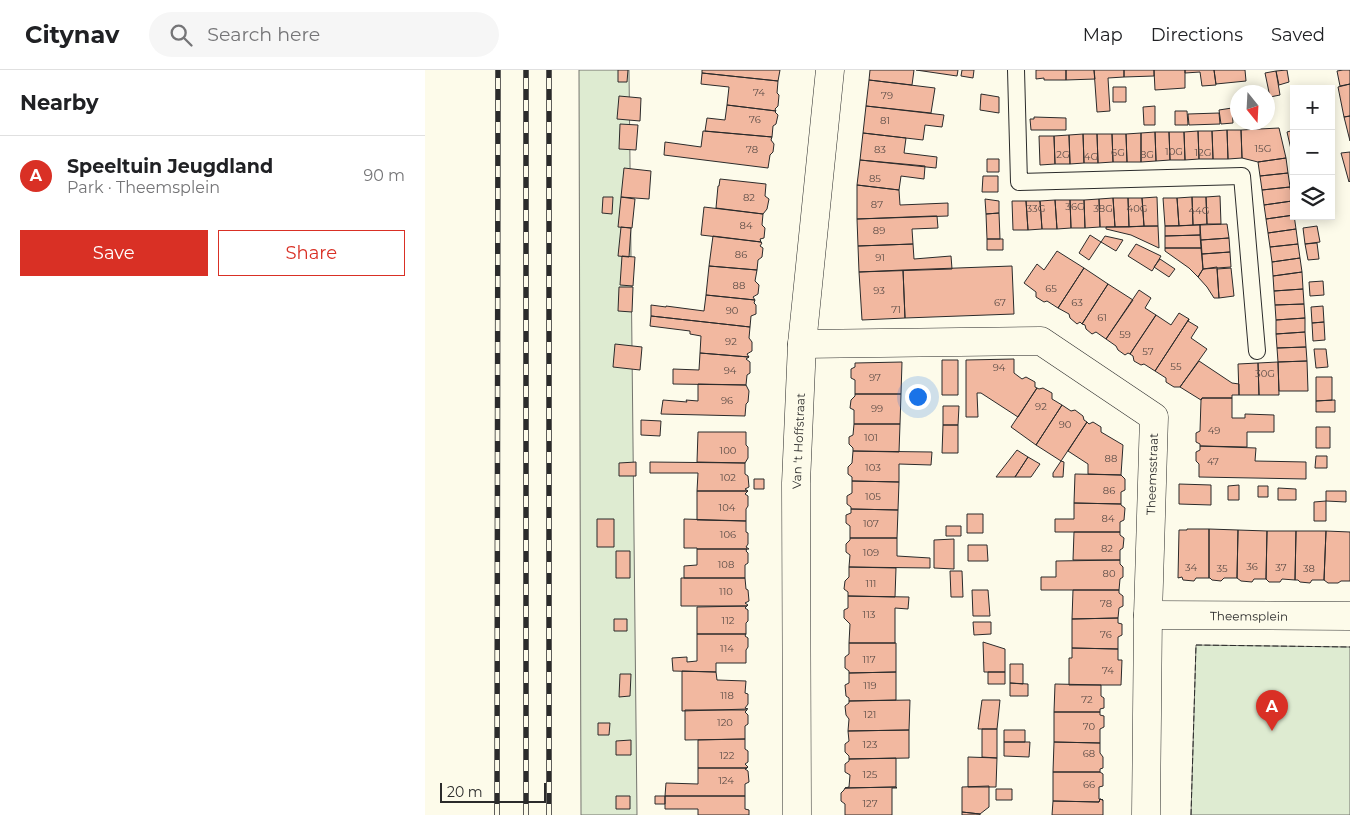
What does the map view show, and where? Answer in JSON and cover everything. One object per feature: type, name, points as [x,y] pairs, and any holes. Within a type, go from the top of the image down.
[{"type":"street","name":"Van 't Hoffstraat","points":[[797,815],[797,483],[802,344],[830,70]]},
{"type":"street","name":"Theemsstraat","points":[[802,344],[1041,341],[1154,417],[1148,615],[1146,815]]},
{"type":"street","name":"Theemsplein","points":[[1148,615],[1350,616]]},
{"type":"lane","points":[[1016,70],[1019,182],[1242,176],[1257,351]]},
{"type":"green space","points":[[579,70],[629,70],[637,815],[581,815]]},
{"type":"green space","points":[[1196,645],[1350,647],[1350,815],[1191,815]]},
{"type":"building","points":[[618,70],[628,70],[627,82],[618,82]]},
{"type":"building","points":[[702,70],[780,70],[778,81],[702,73]]},
{"type":"building","points":[[870,70],[914,70],[912,85],[869,80]]},
{"type":"building","points":[[916,70],[958,70],[957,76]]},
{"type":"building","points":[[962,70],[974,70],[973,78],[961,76]]},
{"type":"building","points":[[1036,70],[1066,70],[1066,80],[1036,79]]},
{"type":"building","points":[[1066,70],[1094,70],[1095,79],[1066,80]]},
{"type":"building","points":[[1094,70],[1124,70],[1124,77],[1108,78],[1110,111],[1097,112]]},
{"type":"building","points":[[1124,70],[1154,70],[1154,76],[1124,77]]},
{"type":"building","points":[[1154,70],[1185,70],[1185,88],[1155,90]]},
{"type":"building","points":[[1185,70],[1214,70],[1216,85],[1202,86],[1200,72],[1185,73]]},
{"type":"building","points":[[1214,70],[1245,70],[1246,81],[1216,84]]},
{"type":"building","points":[[1287,70],[1289,82],[1279,85],[1276,71]]},
{"type":"building","points":[[1350,70],[1350,84],[1340,86],[1337,71]]},
{"type":"building","points":[[1276,71],[1280,95],[1275,96],[1275,85],[1268,85],[1265,73]]},
{"type":"building","points":[[702,73],[778,81],[777,93],[779,95],[776,111],[727,105],[729,87],[701,84]]},
{"type":"building","points":[[869,80],[935,88],[931,113],[866,106]]},
{"type":"building","points":[[1350,84],[1350,116],[1344,117],[1338,87]]},
{"type":"building","points":[[1113,87],[1126,87],[1126,102],[1113,102]]},
{"type":"building","points":[[981,94],[999,97],[999,113],[980,110]]},
{"type":"building","points":[[619,96],[641,98],[640,121],[617,119]]},
{"type":"building","points":[[727,105],[776,111],[778,115],[776,124],[773,126],[772,137],[705,131],[707,118],[725,120]]},
{"type":"building","points":[[866,106],[944,115],[942,127],[925,125],[923,140],[863,133]]},
{"type":"building","points":[[1155,106],[1155,125],[1144,125],[1143,107]]},
{"type":"building","points":[[1230,108],[1230,123],[1221,124],[1219,110]]},
{"type":"building","points":[[1175,111],[1187,111],[1188,125],[1175,125]]},
{"type":"building","points":[[1219,113],[1220,124],[1189,125],[1188,114]]},
{"type":"building","points":[[1350,116],[1350,141],[1344,117]]},
{"type":"building","points":[[1034,117],[1066,118],[1066,130],[1031,130],[1030,119],[1034,119]]},
{"type":"building","points":[[620,124],[638,125],[636,150],[619,149]]},
{"type":"building","points":[[1275,128],[1279,128],[1286,158],[1258,162],[1242,158],[1241,130],[1275,130]]},
{"type":"building","points":[[1227,130],[1228,159],[1213,159],[1212,131]]},
{"type":"building","points":[[1227,130],[1241,130],[1242,158],[1228,159]]},
{"type":"building","points":[[703,131],[772,137],[771,140],[774,144],[773,152],[770,155],[768,168],[664,155],[665,142],[701,147]]},
{"type":"building","points":[[1198,131],[1212,131],[1213,159],[1199,159]]},
{"type":"building","points":[[1198,131],[1199,159],[1185,160],[1184,132]]},
{"type":"building","points":[[1290,131],[1290,145],[1287,132]]},
{"type":"building","points":[[1155,132],[1156,161],[1141,162],[1141,133]]},
{"type":"building","points":[[1155,132],[1169,132],[1170,160],[1156,161]]},
{"type":"building","points":[[1169,132],[1184,132],[1185,160],[1170,160]]},
{"type":"building","points":[[863,133],[906,138],[904,153],[937,157],[936,168],[860,160]]},
{"type":"building","points":[[1141,133],[1141,162],[1127,162],[1126,134]]},
{"type":"building","points":[[1083,134],[1097,134],[1098,163],[1084,163]]},
{"type":"building","points":[[1083,134],[1084,163],[1070,164],[1069,135]]},
{"type":"building","points":[[1097,134],[1112,134],[1113,162],[1098,163]]},
{"type":"building","points":[[1112,134],[1126,134],[1127,162],[1113,162]]},
{"type":"building","points":[[1069,135],[1070,164],[1055,164],[1054,136]]},
{"type":"building","points":[[1039,136],[1054,136],[1055,164],[1040,165]]},
{"type":"building","points":[[1350,152],[1350,181],[1349,182],[1341,153]]},
{"type":"building","points":[[1286,158],[1288,173],[1260,176],[1258,162]]},
{"type":"building","points":[[987,159],[999,159],[999,172],[987,172]]},
{"type":"building","points":[[860,160],[925,166],[924,179],[901,176],[899,190],[857,185]]},
{"type":"building","points":[[624,168],[651,171],[649,199],[621,197]]},
{"type":"building","points":[[1288,173],[1290,187],[1262,190],[1260,176]]},
{"type":"building","points":[[983,176],[998,176],[998,192],[982,192]]},
{"type":"building","points":[[720,179],[766,184],[765,196],[769,199],[767,209],[763,214],[716,208]]},
{"type":"building","points":[[857,185],[899,190],[900,205],[948,203],[948,216],[857,219]]},
{"type":"building","points":[[1290,187],[1290,201],[1264,205],[1262,190]]},
{"type":"building","points":[[1220,196],[1221,224],[1207,224],[1206,197]]},
{"type":"building","points":[[603,197],[613,197],[612,214],[602,213]]},
{"type":"building","points":[[621,197],[635,199],[632,228],[618,227]]},
{"type":"building","points":[[1157,197],[1158,226],[1144,226],[1142,198]]},
{"type":"building","points":[[1192,197],[1193,225],[1179,226],[1177,198]]},
{"type":"building","points":[[1192,197],[1206,197],[1207,224],[1193,225]]},
{"type":"building","points":[[1113,198],[1128,198],[1129,227],[1115,227]]},
{"type":"building","points":[[1113,198],[1115,227],[1100,227],[1099,199]]},
{"type":"building","points":[[1128,198],[1142,198],[1144,226],[1129,227]]},
{"type":"building","points":[[1163,198],[1177,198],[1179,226],[1165,226]]},
{"type":"building","points":[[985,199],[999,201],[999,213],[986,214]]},
{"type":"building","points":[[1099,199],[1100,227],[1085,228],[1084,200]]},
{"type":"building","points":[[1055,200],[1057,229],[1042,229],[1040,201]]},
{"type":"building","points":[[1055,200],[1070,200],[1071,228],[1057,229]]},
{"type":"building","points":[[1070,200],[1084,200],[1085,228],[1071,228]]},
{"type":"building","points":[[1012,201],[1026,201],[1028,230],[1013,230]]},
{"type":"building","points":[[1026,201],[1040,201],[1042,229],[1028,230]]},
{"type":"building","points":[[1290,201],[1290,216],[1266,219],[1264,205]]},
{"type":"building","points":[[704,207],[763,214],[764,238],[760,239],[761,242],[701,235]]},
{"type":"building","points":[[999,213],[1000,239],[987,239],[986,214]]},
{"type":"building","points":[[937,216],[938,228],[912,229],[913,244],[858,246],[857,219]]},
{"type":"building","points":[[1290,216],[1290,220],[1295,220],[1296,229],[1268,233],[1266,219]]},
{"type":"building","points":[[1227,224],[1229,238],[1201,240],[1200,225]]},
{"type":"building","points":[[1200,225],[1200,235],[1165,236],[1165,226]]},
{"type":"building","points":[[1158,226],[1159,248],[1131,235],[1106,229],[1106,227]]},
{"type":"building","points":[[1317,226],[1320,242],[1305,244],[1303,228]]},
{"type":"building","points":[[621,227],[631,228],[629,257],[618,256]]},
{"type":"building","points":[[1296,229],[1298,244],[1270,247],[1268,233]]},
{"type":"building","points":[[1090,235],[1101,242],[1089,260],[1079,253]]},
{"type":"building","points":[[1200,235],[1201,248],[1165,248],[1165,236]]},
{"type":"building","points":[[713,236],[761,242],[760,246],[763,248],[762,257],[758,260],[757,270],[709,266]]},
{"type":"building","points":[[1105,236],[1123,240],[1116,251],[1101,242]]},
{"type":"building","points":[[1229,238],[1230,252],[1202,254],[1201,240]]},
{"type":"building","points":[[987,239],[1003,239],[1003,250],[987,250]]},
{"type":"building","points":[[1317,243],[1319,259],[1308,260],[1305,244]]},
{"type":"building","points":[[913,244],[914,259],[951,256],[952,269],[859,272],[858,246]]},
{"type":"building","points":[[1136,244],[1161,256],[1152,271],[1128,256]]},
{"type":"building","points":[[1298,244],[1300,258],[1272,262],[1270,247]]},
{"type":"building","points":[[1165,248],[1201,248],[1203,269],[1198,277],[1165,251]]},
{"type":"building","points":[[1057,251],[1084,268],[1058,308],[1036,297],[1036,292],[1024,283],[1037,264],[1044,270]]},
{"type":"building","points":[[1230,252],[1231,267],[1203,269],[1202,254]]},
{"type":"building","points":[[622,256],[635,257],[633,286],[620,285]]},
{"type":"building","points":[[1300,258],[1302,272],[1273,276],[1272,262]]},
{"type":"building","points":[[1160,259],[1175,269],[1169,277],[1154,267]]},
{"type":"building","points":[[709,266],[757,270],[755,281],[759,285],[758,294],[753,297],[755,300],[706,295]]},
{"type":"building","points":[[1012,266],[1014,314],[905,318],[903,270]]},
{"type":"building","points":[[1217,267],[1219,298],[1214,298],[1198,277],[1203,269]]},
{"type":"building","points":[[1084,268],[1108,284],[1082,324],[1080,322],[1077,324],[1070,318],[1069,314],[1058,308]]},
{"type":"building","points":[[1231,268],[1234,296],[1219,298],[1217,269]]},
{"type":"building","points":[[903,270],[905,318],[862,320],[859,272]]},
{"type":"building","points":[[1302,272],[1303,289],[1274,291],[1273,276]]},
{"type":"building","points":[[1323,281],[1324,295],[1310,296],[1309,282]]},
{"type":"building","points":[[1108,284],[1133,300],[1106,339],[1096,332],[1092,334],[1082,324]]},
{"type":"building","points":[[619,287],[633,287],[632,312],[618,311]]},
{"type":"building","points":[[1303,289],[1304,304],[1275,305],[1274,291]]},
{"type":"building","points":[[1139,290],[1151,298],[1145,308],[1156,315],[1130,354],[1125,355],[1106,339]]},
{"type":"building","points":[[706,295],[755,300],[756,314],[751,316],[750,327],[651,316],[651,305],[704,311]]},
{"type":"building","points":[[1304,304],[1305,318],[1276,320],[1275,305]]},
{"type":"building","points":[[1323,306],[1324,322],[1312,323],[1311,307]]},
{"type":"building","points":[[1179,313],[1189,319],[1155,371],[1144,364],[1141,365],[1134,361],[1133,356],[1130,354],[1156,315],[1171,325]]},
{"type":"building","points":[[651,316],[750,327],[749,338],[752,342],[752,351],[747,354],[749,357],[700,353],[701,336],[690,334],[690,331],[650,326]]},
{"type":"building","points":[[1305,318],[1305,332],[1276,334],[1276,320]]},
{"type":"building","points":[[1189,319],[1188,321],[1198,327],[1191,338],[1207,349],[1180,387],[1174,387],[1166,382],[1166,378],[1155,371]]},
{"type":"building","points":[[1324,322],[1325,340],[1313,341],[1312,323]]},
{"type":"building","points":[[1305,332],[1306,347],[1277,348],[1276,334]]},
{"type":"building","points":[[615,344],[642,347],[640,370],[613,367]]},
{"type":"building","points":[[1306,347],[1307,361],[1278,362],[1277,348]]},
{"type":"building","points":[[1314,349],[1326,349],[1328,367],[1316,368]]},
{"type":"building","points":[[700,353],[749,357],[746,359],[750,362],[750,373],[747,375],[746,385],[673,384],[673,369],[699,370]]},
{"type":"building","points":[[1014,359],[1014,373],[1022,379],[1026,377],[1035,382],[1035,387],[1037,388],[1018,417],[981,393],[977,393],[978,417],[966,417],[966,360]]},
{"type":"building","points":[[942,360],[958,360],[958,395],[942,395]]},
{"type":"building","points":[[1199,361],[1232,383],[1239,384],[1239,395],[1232,395],[1232,398],[1202,398],[1201,400],[1180,387]]},
{"type":"building","points":[[1307,361],[1308,391],[1279,391],[1278,362]]},
{"type":"building","points":[[902,362],[901,394],[855,394],[855,380],[851,378],[851,369],[855,367],[855,363]]},
{"type":"building","points":[[1278,362],[1279,395],[1259,395],[1258,363]]},
{"type":"building","points":[[1258,363],[1259,395],[1239,395],[1238,364]]},
{"type":"building","points":[[1316,377],[1332,377],[1332,400],[1316,401]]},
{"type":"building","points":[[698,384],[746,385],[749,391],[745,416],[661,414],[663,400],[698,401]]},
{"type":"building","points":[[1037,388],[1043,388],[1052,393],[1052,399],[1062,405],[1036,445],[1011,427]]},
{"type":"building","points":[[855,394],[901,394],[900,424],[854,424],[854,410],[850,408],[851,400]]},
{"type":"building","points":[[1202,398],[1232,398],[1232,418],[1245,418],[1245,414],[1274,415],[1274,432],[1247,432],[1247,447],[1200,446],[1196,442],[1196,433],[1200,431]]},
{"type":"building","points":[[1335,400],[1335,412],[1316,412],[1316,401]]},
{"type":"building","points":[[1062,405],[1071,411],[1075,410],[1087,422],[1061,461],[1036,445]]},
{"type":"building","points":[[943,406],[959,406],[958,425],[943,425]]},
{"type":"building","points":[[641,420],[661,421],[660,436],[641,435]]},
{"type":"building","points":[[1087,422],[1089,424],[1093,422],[1101,427],[1101,432],[1123,445],[1121,475],[1088,474],[1088,464],[1068,451]]},
{"type":"building","points":[[854,424],[900,424],[899,452],[853,451],[849,444],[849,437],[853,435]]},
{"type":"building","points":[[943,425],[958,425],[958,453],[942,453]]},
{"type":"building","points":[[1316,427],[1330,427],[1330,448],[1316,448]]},
{"type":"building","points":[[698,432],[746,432],[748,458],[745,463],[697,462]]},
{"type":"building","points":[[1200,446],[1256,448],[1255,461],[1306,462],[1306,479],[1199,477],[1199,464],[1196,461],[1196,452],[1200,450]]},
{"type":"building","points":[[1017,450],[1028,457],[1015,477],[996,477]]},
{"type":"building","points":[[853,451],[932,452],[931,465],[899,464],[899,482],[852,481],[852,477],[848,474],[848,467],[852,463]]},
{"type":"building","points":[[1316,456],[1327,456],[1327,468],[1315,468]]},
{"type":"building","points":[[1028,457],[1040,464],[1031,477],[1015,477]]},
{"type":"building","points":[[1061,461],[1064,462],[1063,477],[1053,477],[1053,473]]},
{"type":"building","points":[[636,462],[636,476],[619,476],[619,463]]},
{"type":"building","points":[[650,462],[745,463],[745,474],[748,476],[749,487],[745,489],[748,491],[697,491],[698,473],[650,473]]},
{"type":"building","points":[[1075,474],[1121,475],[1125,479],[1125,490],[1121,492],[1121,504],[1074,503]]},
{"type":"building","points":[[754,479],[764,479],[764,489],[754,489]]},
{"type":"building","points":[[852,481],[899,482],[898,510],[851,509],[847,504],[847,496],[852,493]]},
{"type":"building","points":[[1179,484],[1211,485],[1211,505],[1179,504]]},
{"type":"building","points":[[1239,485],[1239,500],[1228,500],[1228,486]]},
{"type":"building","points":[[1258,486],[1268,486],[1268,497],[1258,497]]},
{"type":"building","points":[[1278,488],[1296,489],[1296,500],[1278,500]]},
{"type":"building","points":[[697,491],[748,491],[745,494],[748,496],[746,521],[697,520]]},
{"type":"building","points":[[1326,491],[1346,491],[1346,502],[1326,501]]},
{"type":"building","points":[[1326,501],[1326,521],[1314,521],[1314,502]]},
{"type":"building","points":[[1074,503],[1121,504],[1125,508],[1124,520],[1120,522],[1120,532],[1055,532],[1055,519],[1074,519]]},
{"type":"building","points":[[851,509],[898,510],[897,538],[850,538],[850,526],[846,523],[846,515],[851,513]]},
{"type":"building","points":[[967,514],[983,514],[983,533],[967,533]]},
{"type":"building","points":[[597,519],[614,519],[614,547],[597,547]]},
{"type":"building","points":[[684,519],[746,521],[748,544],[746,547],[749,549],[684,548]]},
{"type":"building","points":[[946,526],[961,526],[961,536],[946,536]]},
{"type":"building","points":[[1209,529],[1209,578],[1196,578],[1194,581],[1183,580],[1182,577],[1178,578],[1179,530]]},
{"type":"building","points":[[1209,529],[1238,530],[1237,578],[1224,578],[1221,581],[1209,578]]},
{"type":"building","points":[[1238,530],[1267,531],[1266,579],[1254,579],[1252,582],[1241,581],[1237,578]]},
{"type":"building","points":[[1267,531],[1296,531],[1295,580],[1282,579],[1280,582],[1269,582],[1266,579]]},
{"type":"building","points":[[1296,531],[1326,531],[1324,580],[1312,580],[1310,583],[1295,580]]},
{"type":"building","points":[[1326,531],[1350,532],[1350,581],[1328,583],[1324,580]]},
{"type":"building","points":[[1074,532],[1120,532],[1120,535],[1124,538],[1123,548],[1120,550],[1120,560],[1073,560]]},
{"type":"building","points":[[850,538],[897,538],[897,556],[930,558],[930,568],[849,567],[850,555],[846,552],[846,544]]},
{"type":"building","points":[[954,539],[954,569],[934,568],[934,540]]},
{"type":"building","points":[[968,545],[987,545],[988,561],[968,561]]},
{"type":"building","points":[[697,549],[747,549],[748,563],[745,565],[745,578],[684,578],[684,566],[697,565]]},
{"type":"building","points":[[616,551],[630,551],[630,578],[616,578]]},
{"type":"building","points":[[1120,560],[1120,564],[1123,567],[1123,577],[1120,579],[1119,590],[1041,590],[1041,577],[1056,577],[1056,561]]},
{"type":"building","points":[[849,567],[896,568],[895,597],[848,596],[848,592],[844,589],[845,581],[849,577]]},
{"type":"building","points":[[950,571],[962,571],[963,597],[951,597]]},
{"type":"building","points":[[681,578],[745,578],[749,601],[745,603],[748,605],[681,606]]},
{"type":"building","points":[[972,590],[988,590],[990,616],[973,616]]},
{"type":"building","points":[[1073,590],[1119,590],[1119,593],[1123,596],[1123,606],[1119,608],[1118,618],[1072,619]]},
{"type":"building","points":[[848,596],[909,597],[908,609],[895,608],[895,643],[849,643],[850,624],[844,618],[844,610],[848,608]]},
{"type":"building","points":[[747,606],[745,608],[748,610],[746,634],[697,634],[697,607]]},
{"type":"building","points":[[1118,618],[1118,623],[1122,624],[1122,635],[1118,637],[1118,649],[1072,648],[1072,619]]},
{"type":"building","points":[[614,619],[627,619],[627,631],[614,631]]},
{"type":"building","points":[[973,622],[991,622],[991,634],[974,635]]},
{"type":"building","points":[[697,634],[746,634],[748,647],[746,650],[746,663],[716,663],[716,672],[673,671],[672,658],[687,657],[687,662],[697,661]]},
{"type":"building","points":[[983,642],[1005,649],[1005,672],[984,672]]},
{"type":"building","points":[[849,643],[896,643],[896,672],[849,673],[845,668],[845,657],[849,654]]},
{"type":"building","points":[[1072,648],[1118,649],[1118,660],[1122,660],[1121,685],[1069,685],[1069,658],[1072,658]]},
{"type":"building","points":[[1010,664],[1023,664],[1023,684],[1010,683]]},
{"type":"building","points":[[682,671],[716,672],[717,680],[746,681],[745,693],[748,694],[748,704],[745,708],[748,709],[682,711]]},
{"type":"building","points":[[896,672],[896,700],[849,701],[849,698],[846,696],[845,685],[849,683],[849,673]]},
{"type":"building","points":[[988,672],[1005,672],[1005,684],[988,684]]},
{"type":"building","points":[[620,674],[631,674],[630,696],[619,697]]},
{"type":"building","points":[[1010,683],[1028,684],[1028,696],[1010,696]]},
{"type":"building","points":[[1055,684],[1101,685],[1104,708],[1100,709],[1100,712],[1054,712]]},
{"type":"building","points":[[910,700],[909,730],[848,731],[849,719],[846,715],[845,706],[849,701]]},
{"type":"building","points":[[982,700],[1000,700],[997,729],[978,729]]},
{"type":"building","points":[[685,710],[747,710],[745,712],[748,715],[748,724],[745,726],[745,739],[685,740]]},
{"type":"building","points":[[1054,712],[1100,712],[1100,715],[1104,716],[1104,727],[1100,729],[1100,743],[1054,742]]},
{"type":"building","points":[[598,723],[610,723],[609,735],[598,735]]},
{"type":"building","points":[[982,729],[997,729],[997,758],[982,757]]},
{"type":"building","points":[[909,730],[909,758],[849,759],[845,752],[845,744],[849,741],[848,731]]},
{"type":"building","points":[[1004,730],[1025,730],[1025,742],[1004,742]]},
{"type":"building","points":[[745,739],[745,749],[748,751],[748,762],[745,764],[747,768],[698,768],[698,740]]},
{"type":"building","points":[[631,740],[631,755],[616,755],[616,741]]},
{"type":"building","points":[[1004,742],[1030,742],[1029,757],[1004,756]]},
{"type":"building","points":[[1054,742],[1100,743],[1103,768],[1100,769],[1100,772],[1053,772]]},
{"type":"building","points":[[968,757],[997,758],[996,787],[968,787]]},
{"type":"building","points":[[896,758],[896,787],[845,788],[849,787],[850,775],[845,772],[845,764],[849,759]]},
{"type":"building","points":[[698,768],[747,768],[745,769],[748,771],[749,782],[745,784],[745,796],[665,796],[666,783],[698,784]]},
{"type":"building","points":[[1053,772],[1100,772],[1103,774],[1103,786],[1099,787],[1099,802],[1053,801]]},
{"type":"building","points":[[989,786],[989,807],[980,814],[962,812],[962,787]]},
{"type":"building","points":[[896,787],[892,788],[892,815],[845,815],[845,804],[841,801],[841,793],[845,788]]},
{"type":"building","points":[[996,789],[1012,789],[1012,800],[996,800]]},
{"type":"building","points":[[616,796],[630,796],[630,809],[616,809]]},
{"type":"building","points":[[655,796],[665,796],[665,804],[655,804]]},
{"type":"building","points":[[665,796],[745,796],[745,809],[749,810],[749,815],[698,815],[698,809],[665,809]]},
{"type":"building","points":[[1100,799],[1103,800],[1103,815],[1052,815],[1053,801],[1099,802]]},
{"type":"building","points":[[962,812],[980,814],[980,815],[962,815]]},
{"type":"railway","points":[[497,815],[498,70]]},
{"type":"railway","points":[[526,70],[526,815]]},
{"type":"railway","points":[[549,70],[549,815]]},
{"type":"fence","points":[[1191,815],[1196,645],[1350,647]]},
{"type":"place","name":"Speeltuin Jeugdland","points":[[1272,731]]}]
